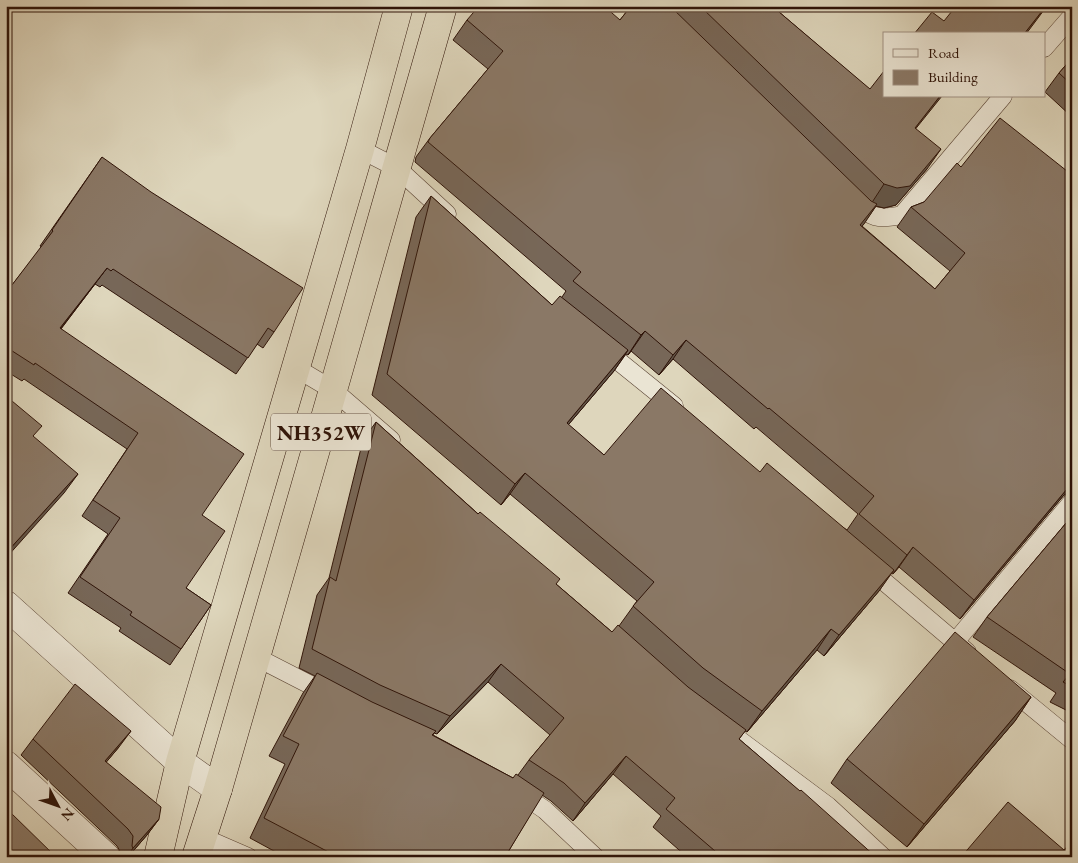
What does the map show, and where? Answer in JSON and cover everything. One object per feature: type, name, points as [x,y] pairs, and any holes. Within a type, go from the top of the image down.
[{"type":"highway","name":"NH352W","points":[[158,857],[180,762],[360,149],[399,6]]},
{"type":"highway","name":"NH352W","points":[[199,847],[218,790],[443,6]]},
{"type":"street","points":[[6,605],[180,762],[218,790]]},
{"type":"street","points":[[6,765],[106,857]]},
{"type":"lane","points":[[1046,46],[1072,16]]},
{"type":"lane","points":[[838,186],[865,212],[883,219],[902,215],[1001,98]]},
{"type":"lane","points":[[360,149],[397,168],[461,227]]},
{"type":"lane","points":[[585,335],[684,414]]},
{"type":"lane","points":[[296,368],[334,390],[401,449]]},
{"type":"lane","points":[[955,642],[1072,502]]},
{"type":"lane","points":[[857,559],[976,660]]},
{"type":"lane","points":[[256,657],[346,704]]},
{"type":"lane","points":[[998,679],[1072,740]]},
{"type":"lane","points":[[713,720],[828,806],[883,857]]},
{"type":"lane","points":[[502,781],[545,810],[595,857]]},
{"type":"lane","points":[[199,847],[248,857]]},
{"type":"building","points":[[479,6],[604,6],[620,20],[631,6],[670,6],[871,201],[877,204],[860,225],[935,289],[965,253],[911,207],[924,202],[957,163],[961,167],[1000,118],[1072,175],[1072,483],[974,600],[913,547],[907,555],[859,514],[874,496],[686,340],[673,355],[645,331],[641,335],[573,281],[581,272],[428,142],[503,51],[467,20]]},
{"type":"building","points":[[700,6],[772,6],[870,89],[883,72],[883,98],[938,98],[915,128],[941,149],[910,186],[897,188],[884,184]]},
{"type":"building","points":[[956,6],[1046,6],[1026,32],[916,32],[932,12],[944,21]]},
{"type":"building","points":[[1072,58],[1072,85],[1059,73]]},
{"type":"building","points":[[102,157],[151,192],[303,288],[274,332],[268,328],[248,358],[113,269],[111,271],[107,268],[60,328],[244,454],[202,515],[225,531],[186,588],[211,605],[181,649],[130,615],[132,612],[80,577],[120,518],[93,500],[138,433],[35,363],[34,365],[6,347],[6,281],[12,285],[53,231]]},
{"type":"building","points":[[431,196],[552,305],[560,296],[628,350],[567,423],[604,455],[661,388],[760,472],[767,463],[894,570],[839,635],[831,629],[762,711],[703,668],[633,606],[654,582],[525,473],[515,484],[387,374]]},
{"type":"building","points":[[6,396],[42,426],[33,436],[78,474],[6,553]]},
{"type":"building","points":[[376,422],[478,514],[480,512],[560,579],[556,584],[612,632],[618,625],[688,687],[746,730],[739,739],[801,790],[876,857],[722,857],[666,809],[675,798],[626,756],[585,803],[564,783],[529,760],[564,718],[501,664],[450,716],[380,685],[312,649],[330,577],[336,581]]},
{"type":"building","points":[[1072,516],[1072,687],[1063,682],[1070,674],[987,617]]},
{"type":"building","points":[[955,632],[1031,697],[924,824],[847,759]]},
{"type":"building","points":[[317,673],[372,702],[436,731],[432,735],[513,778],[516,774],[544,793],[505,857],[338,857],[264,818],[299,744],[283,736]]},
{"type":"building","points":[[75,684],[131,731],[105,761],[161,807],[159,819],[133,848],[133,836],[128,829],[33,739]]},
{"type":"building","points":[[1008,802],[1064,850],[1072,841],[1072,857],[962,856]]},
{"type":"building","points":[[10,812],[56,857],[6,857],[6,815]]}]
